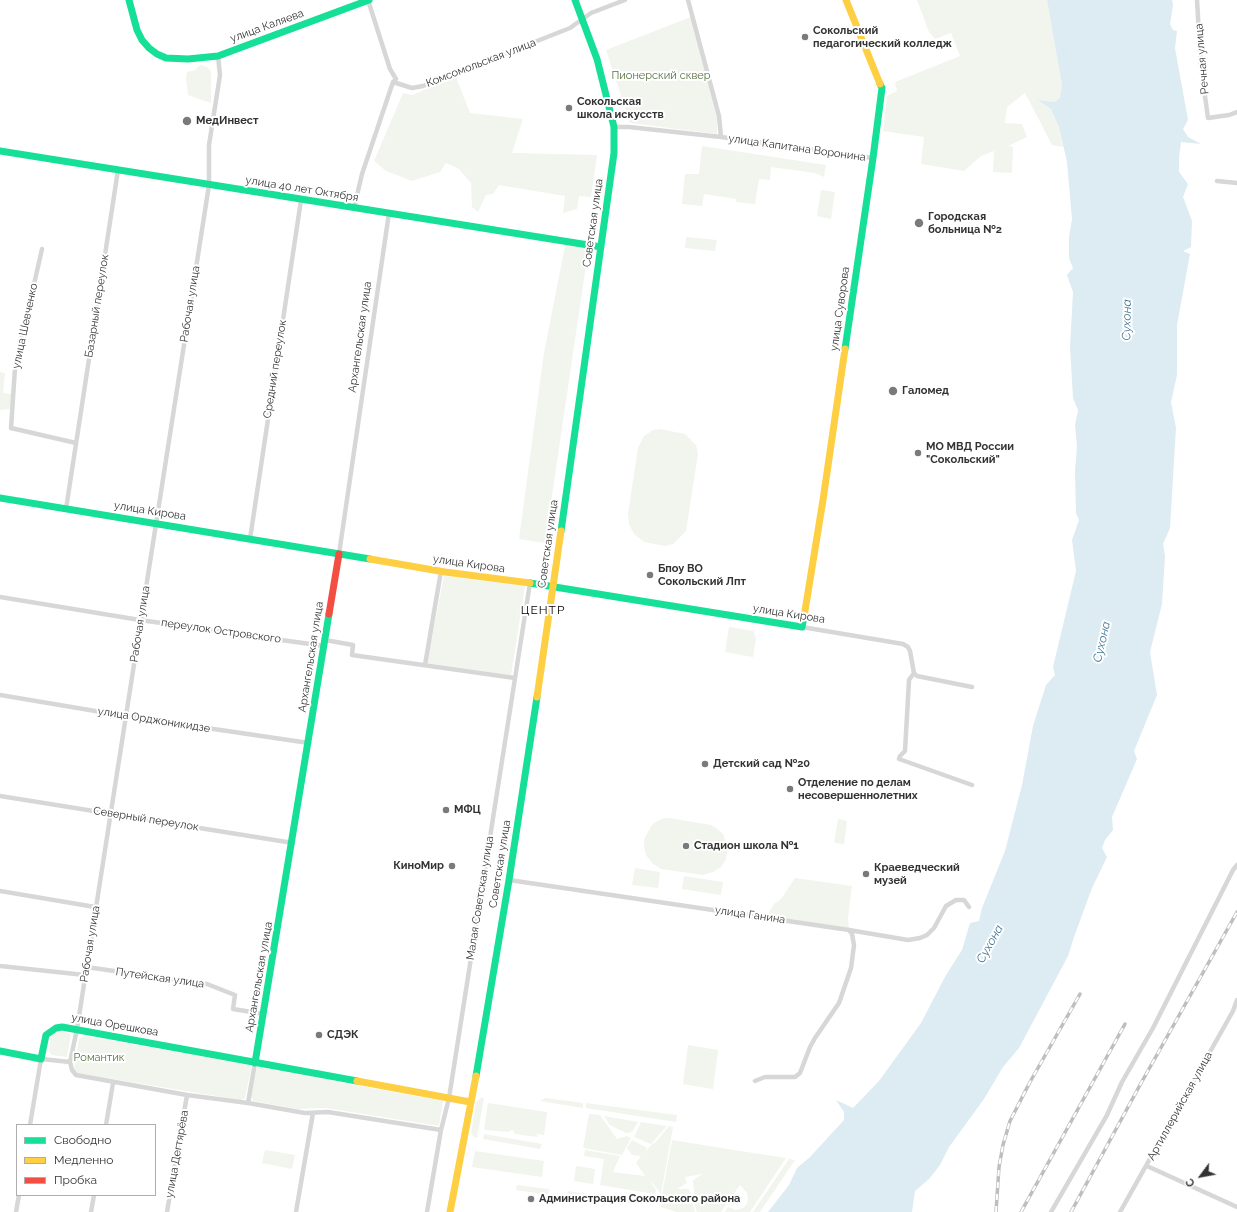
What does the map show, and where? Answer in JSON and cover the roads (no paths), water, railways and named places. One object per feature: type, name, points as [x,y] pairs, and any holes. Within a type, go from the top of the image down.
[{"type":"street","name":"улица Каляева","points":[[129,0],[137,30],[148,48],[166,58],[188,59],[218,56],[368,0]]},
{"type":"street","points":[[354,208],[362,174],[393,82],[396,79],[390,69],[368,0]]},
{"type":"street","name":"Советская улица","points":[[450,1212],[509,880],[553,587],[614,152],[614,126],[597,59],[575,0]]},
{"type":"street","name":"Комсомольская улица","points":[[393,82],[412,88],[422,86],[570,28],[591,13],[625,0]]},
{"type":"street","name":"улица Капитана Воронина","points":[[688,0],[719,116],[721,137]]},
{"type":"street","name":"улица Суворова","points":[[802,627],[823,500],[882,88],[846,0]]},
{"type":"street","name":"Речная улица","points":[[1197,0],[1201,67],[1208,118],[1229,115],[1237,112]]},
{"type":"street","name":"Рабочая улица","points":[[70,1062],[77,1029],[208,185],[210,145],[220,75],[218,56]]},
{"type":"street","name":"улица Капитана Воронина","points":[[614,126],[721,137],[873,158]]},
{"type":"street","name":"улица 40 лет Октября","points":[[0,151],[389,214],[601,246]]},
{"type":"street","name":"Базарный переулок","points":[[66,509],[118,170]]},
{"type":"street","points":[[1217,181],[1237,183]]},
{"type":"street","name":"Средний переулок","points":[[250,539],[301,200]]},
{"type":"street","name":"Архангельская улица","points":[[248,1103],[309,744],[339,554],[389,214]]},
{"type":"street","name":"улица Шевченко","points":[[42,249],[15,368],[11,428],[76,443]]},
{"type":"street","name":"улица Кирова","points":[[0,498],[441,572],[530,583],[903,644],[908,647],[910,652],[914,673]]},
{"type":"street","points":[[425,665],[441,572]]},
{"type":"street","name":"Малая Советская улица","points":[[427,1212],[441,1130],[449,1098],[530,583]]},
{"type":"street","name":"переулок Островского","points":[[0,597],[140,620],[324,643],[353,645],[352,655],[515,678]]},
{"type":"street","points":[[972,688],[918,676],[914,673],[910,680],[905,751],[899,759],[972,785]]},
{"type":"street","name":"улица Орджоникидзе","points":[[0,695],[309,744]]},
{"type":"street","name":"Северный переулок","points":[[0,796],[293,842]]},
{"type":"street","points":[[1051,1212],[1107,1115],[1122,1082],[1153,1028],[1233,870],[1237,865]]},
{"type":"street","name":"улица Ганина","points":[[509,880],[908,940],[914,940],[927,935],[934,928],[946,906],[956,900],[964,900],[969,907]]},
{"type":"street","points":[[0,891],[95,907]]},
{"type":"street","points":[[755,1082],[765,1077],[794,1077],[800,1073],[810,1046],[839,1003],[851,968],[854,945],[852,934],[849,930]]},
{"type":"street","points":[[0,966],[85,975]]},
{"type":"street","name":"Путейская улица","points":[[86,967],[207,984],[235,995],[233,1009],[264,1014]]},
{"type":"street","name":"Артиллерийская улица","points":[[1120,1212],[1229,1017],[1237,1000]]},
{"type":"street","name":"улица Орешкова","points":[[41,1059],[46,1035],[50,1031],[62,1027],[470,1102]]},
{"type":"street","points":[[0,1051],[41,1059],[70,1062],[72,1070],[76,1075],[113,1083],[188,1096],[248,1103],[305,1114],[328,1112],[441,1130]]},
{"type":"street","points":[[30,1124],[41,1059]]},
{"type":"street","points":[[106,1124],[113,1083]]},
{"type":"street","name":"улица Дегтярёва","points":[[167,1212],[188,1096]]},
{"type":"street","points":[[296,1212],[313,1113]]},
{"type":"street","points":[[1146,1166],[1237,1207]]},
{"type":"street","points":[[16,1212],[19,1196]]},
{"type":"street","points":[[91,1212],[94,1196]]},
{"type":"water","name":"Сухона","points":[[1047,0],[1172,0],[1173,5],[1170,24],[1173,30],[1177,31],[1175,48],[1188,120],[1183,129],[1188,137],[1201,144],[1181,142],[1179,157],[1179,172],[1188,184],[1183,197],[1192,221],[1191,247],[1183,251],[1190,254],[1177,325],[1177,375],[1171,402],[1176,428],[1170,528],[1163,544],[1165,556],[1162,604],[1150,652],[1157,695],[1134,751],[1137,759],[1112,817],[1113,830],[1105,840],[1102,848],[1107,857],[1092,888],[1068,956],[1019,1048],[1003,1067],[984,1099],[949,1147],[940,1165],[929,1179],[915,1191],[912,1212],[768,1212],[789,1185],[797,1168],[810,1157],[844,1120],[844,1112],[836,1100],[853,1108],[879,1081],[921,1023],[946,975],[962,950],[970,923],[979,921],[982,908],[1005,851],[1022,785],[1033,726],[1046,685],[1055,675],[1053,667],[1076,571],[1072,540],[1079,520],[1076,513],[1075,471],[1077,446],[1075,425],[1078,410],[1073,398],[1070,347],[1073,292],[1067,275],[1073,268],[1069,258],[1069,237],[1072,219],[1067,162],[1059,127],[1051,109],[1038,100],[1055,102],[1060,98],[1062,85]]},
{"type":"railway","points":[[1071,1212],[1237,912]]},
{"type":"railway","points":[[996,1212],[999,1167],[1003,1145],[1010,1121],[1030,1082],[1080,994]]},
{"type":"railway","points":[[1021,1212],[1125,1024]]},
{"type":"place","name":"Сокольский педагогический колледж","points":[[805,37]]},
{"type":"place","name":"Сокольская школа искусств","points":[[569,108]]},
{"type":"place","name":"МедИнвест","points":[[187,121]]},
{"type":"place","name":"Городская больница №2","points":[[919,223]]},
{"type":"place","name":"Галомед","points":[[893,391]]},
{"type":"place","name":"МО МВД России \"Сокольский\"","points":[[918,453]]},
{"type":"place","name":"Бпоу ВО Сокольский Лпт","points":[[650,575]]},
{"type":"place","name":"Детский сад №20","points":[[705,764]]},
{"type":"place","name":"Отделение по делам несовершеннолетних","points":[[790,789]]},
{"type":"place","name":"МФЦ","points":[[446,810]]},
{"type":"place","name":"Стадион школа №1","points":[[686,846]]},
{"type":"place","name":"КиноМир","points":[[452,866]]},
{"type":"place","name":"Краеведческий музей","points":[[866,874]]},
{"type":"place","name":"СДЭК","points":[[319,1035]]},
{"type":"place","name":"Администрация Сокольского района","points":[[531,1199]]},
{"type":"district","name":"ЦЕНТР","points":[[543,610]]},
{"type":"park label","name":"Пионерский сквер","points":[[661,76]]},
{"type":"park label","name":"Романтик","points":[[99,1058]]}]
